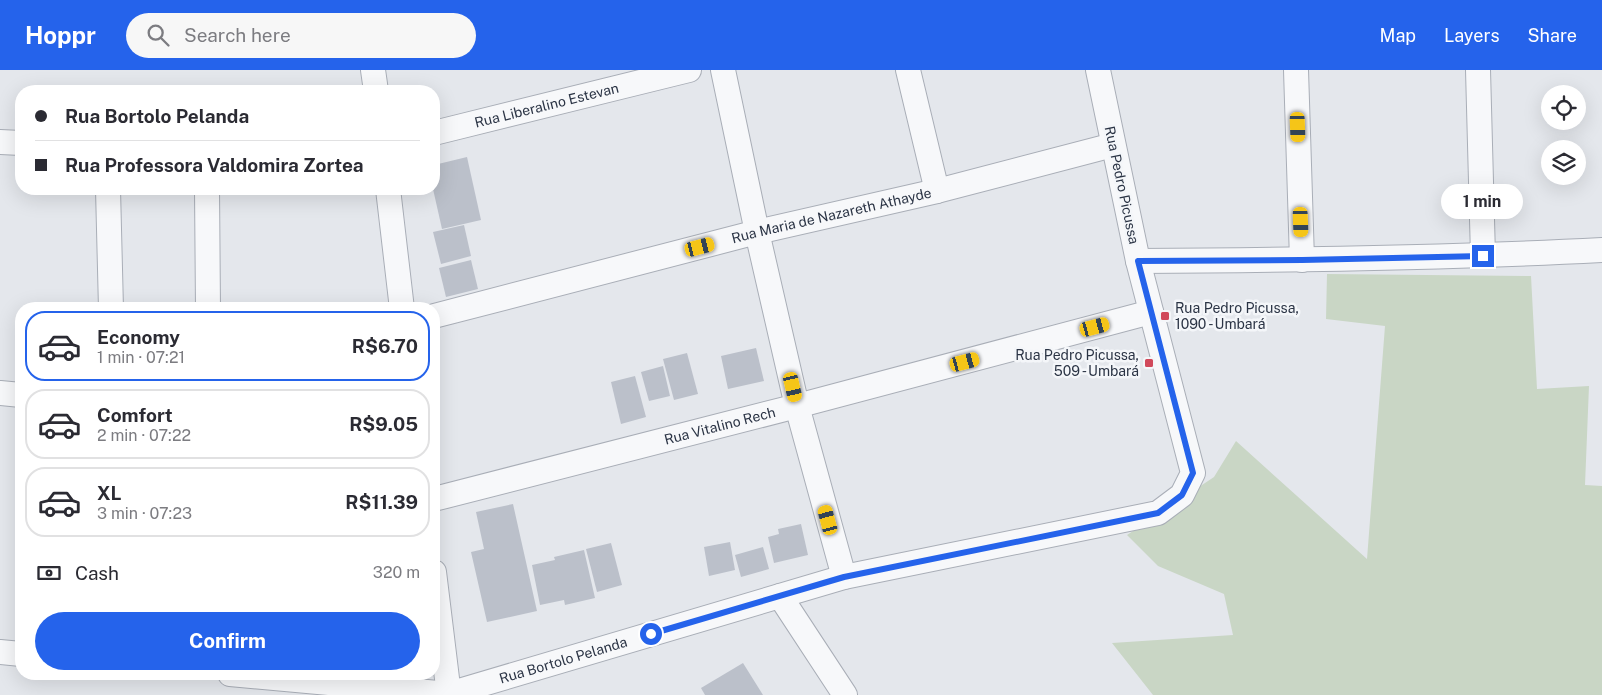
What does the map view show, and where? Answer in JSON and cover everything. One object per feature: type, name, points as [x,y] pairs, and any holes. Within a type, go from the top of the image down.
[{"type":"street","points":[[373,70],[375,85]]},
{"type":"street","name":"Rua Liberalino Estevan","points":[[440,132],[689,70]]},
{"type":"street","points":[[723,70],[757,232],[797,406],[844,577]]},
{"type":"street","points":[[908,70],[937,191]]},
{"type":"street","name":"Rua Pedro Picussa","points":[[1098,70],[1150,312],[1193,473]]},
{"type":"street","points":[[1296,70],[1302,260]]},
{"type":"street","points":[[1478,70],[1483,256]]},
{"type":"street","points":[[0,142],[15,143]]},
{"type":"street","name":"Rua Maria de Nazareth Athayde","points":[[440,314],[757,232],[937,191],[1113,145]]},
{"type":"street","points":[[108,195],[111,302]]},
{"type":"street","points":[[207,195],[208,302]]},
{"type":"street","points":[[389,195],[401,302]]},
{"type":"street","points":[[1138,261],[1483,256],[1602,250]]},
{"type":"street","name":"Rua Vitalino Rech","points":[[440,497],[797,406],[1150,312]]},
{"type":"street","points":[[0,393],[15,394]]},
{"type":"street","name":"Rua Bortolo Pelanda","points":[[293,680],[449,695],[844,577],[1158,513],[1182,495],[1193,473]]},
{"type":"street","points":[[780,596],[844,695]]},
{"type":"street","points":[[440,621],[449,695]]},
{"type":"street","points":[[0,652],[15,653]]},
{"type":"green space","points":[[1327,274],[1531,276],[1537,389],[1589,386],[1585,485],[1602,486],[1602,695],[1153,695],[1112,643],[1233,635],[1224,594],[1158,566],[1127,535],[1214,477],[1236,441],[1367,559],[1385,326],[1326,319]]},
{"type":"building","points":[[467,157],[481,220],[442,229],[434,195],[440,195],[440,164]]},
{"type":"building","points":[[464,225],[471,256],[441,264],[433,232]]},
{"type":"building","points":[[471,260],[478,289],[446,297],[439,268]]},
{"type":"building","points":[[756,348],[764,381],[728,389],[721,356]]},
{"type":"building","points":[[687,353],[698,394],[674,400],[663,359]]},
{"type":"building","points":[[663,366],[670,396],[649,401],[641,372]]},
{"type":"building","points":[[635,376],[646,417],[621,424],[611,382]]},
{"type":"building","points":[[513,504],[537,611],[487,622],[471,552],[484,549],[476,512]]},
{"type":"building","points":[[801,524],[808,555],[774,563],[768,537],[779,534],[778,529]]},
{"type":"building","points":[[730,542],[735,570],[709,576],[704,547]]},
{"type":"building","points":[[611,543],[622,585],[597,592],[586,549]]},
{"type":"building","points":[[763,547],[769,569],[741,577],[735,555]]},
{"type":"building","points":[[584,550],[595,598],[565,605],[564,600],[540,605],[532,565],[555,560],[554,557]]},
{"type":"building","points":[[743,663],[763,695],[705,695],[701,688]]},
{"type":"place","name":"Rua Pedro Picussa, 1090 - Umbará","points":[[1165,316]]},
{"type":"place","name":"Rua Pedro Picussa, 509 - Umbará","points":[[1149,363]]},
{"type":"route","points":[[651,634],[844,577],[1158,513],[1182,495],[1193,473],[1138,261],[1483,256]]}]
